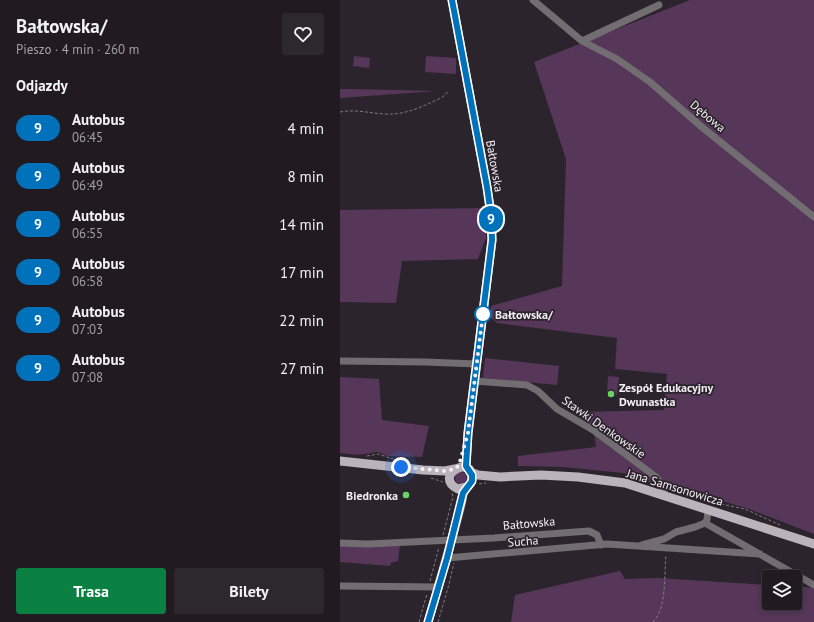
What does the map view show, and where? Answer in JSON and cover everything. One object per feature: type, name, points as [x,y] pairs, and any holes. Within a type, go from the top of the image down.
[{"type":"main road","name":"Bałtowska","points":[[452,0],[491,215],[492,240],[468,433],[466,466],[469,470]]},
{"type":"main road","name":"Bałtowska","points":[[456,468],[468,433]]},
{"type":"main road","points":[[340,461],[423,470],[445,471],[456,468],[464,468],[469,470],[472,478],[472,485],[463,493],[447,558],[428,622]]},
{"type":"main road","points":[[450,485],[450,475],[456,468]]},
{"type":"main road","points":[[423,470],[443,477],[457,493],[457,519]]},
{"type":"main road","name":"Jana Samsonowicza","points":[[469,470],[478,475],[500,477],[541,475],[578,477],[625,483],[814,544]]},
{"type":"main road","name":"Jana Samsonowicza","points":[[472,485],[474,482],[500,477]]},
{"type":"main road","points":[[450,485],[461,489],[472,485]]},
{"type":"street","name":"Dębowa","points":[[533,0],[582,41],[617,59],[645,78],[703,128],[814,217]]},
{"type":"street","points":[[582,41],[659,5]]},
{"type":"street","points":[[340,360],[477,364]]},
{"type":"street","name":"Stawki Denkowskie","points":[[475,381],[527,385],[538,391],[557,409],[594,430],[656,476],[665,495]]},
{"type":"street","points":[[705,523],[707,520],[708,510]]},
{"type":"street","points":[[634,546],[664,539],[676,532],[705,523],[814,585]]},
{"type":"street","name":"Bałtowska","points":[[340,543],[368,544],[441,541],[589,531],[597,536],[601,545]]},
{"type":"street","name":"Sucha","points":[[447,558],[601,545],[634,546]]},
{"type":"street","points":[[634,546],[760,554]]},
{"type":"street","points":[[340,586],[438,587]]},
{"type":"path","points":[[340,112],[354,110],[385,114],[406,112],[420,108],[438,99],[445,95],[448,91]]},
{"type":"path","points":[[419,622],[453,497],[450,485],[440,480]]},
{"type":"path","points":[[472,485],[487,483]]},
{"type":"path","points":[[653,622],[657,618],[662,602],[666,549]]},
{"type":"shaded area","points":[[690,0],[814,0],[814,534],[749,509],[623,473],[563,467],[518,466],[518,456],[596,447],[593,432],[589,424],[579,412],[664,410],[667,374],[615,369],[617,338],[497,323],[491,318],[491,306],[562,286],[566,159],[534,62]]},
{"type":"shaded area","points":[[354,56],[370,58],[369,68],[353,66]]},
{"type":"shaded area","points":[[426,56],[456,58],[456,74],[425,72]]},
{"type":"shaded area","points":[[340,89],[350,89],[437,91],[340,98]]},
{"type":"shaded area","points":[[485,208],[486,238],[478,259],[402,261],[396,303],[340,302],[340,210]]},
{"type":"shaded area","points":[[485,358],[559,366],[557,385],[483,378]]},
{"type":"shaded area","points":[[608,376],[619,377],[617,395],[607,395]]},
{"type":"shaded area","points":[[340,377],[379,379],[382,420],[429,426],[422,457],[387,456],[378,452],[357,455],[340,453]]},
{"type":"shaded area","points":[[459,472],[463,472],[467,478],[463,484],[459,484],[455,480],[455,476]]},
{"type":"shaded area","points":[[340,545],[400,545],[398,561],[391,563],[390,566],[340,562]]},
{"type":"shaded area","points":[[620,571],[625,579],[658,578],[762,585],[762,610],[802,610],[802,587],[814,588],[814,622],[511,622],[515,595]]},
{"type":"bus line","name":"9","points":[[428,622],[447,558],[463,493],[472,481],[472,475],[466,466],[468,433],[492,240],[491,215],[487,187],[452,0]]},
{"type":"place","name":"Bałtowska/","points":[[483,314]]},
{"type":"place","name":"Zespół Edukacyjny Dwunastka","points":[[611,394]]},
{"type":"place","name":"Biedronka","points":[[406,495]]},
{"type":"route","points":[[401,467],[445,471],[458,467],[468,433],[483,314]]}]
